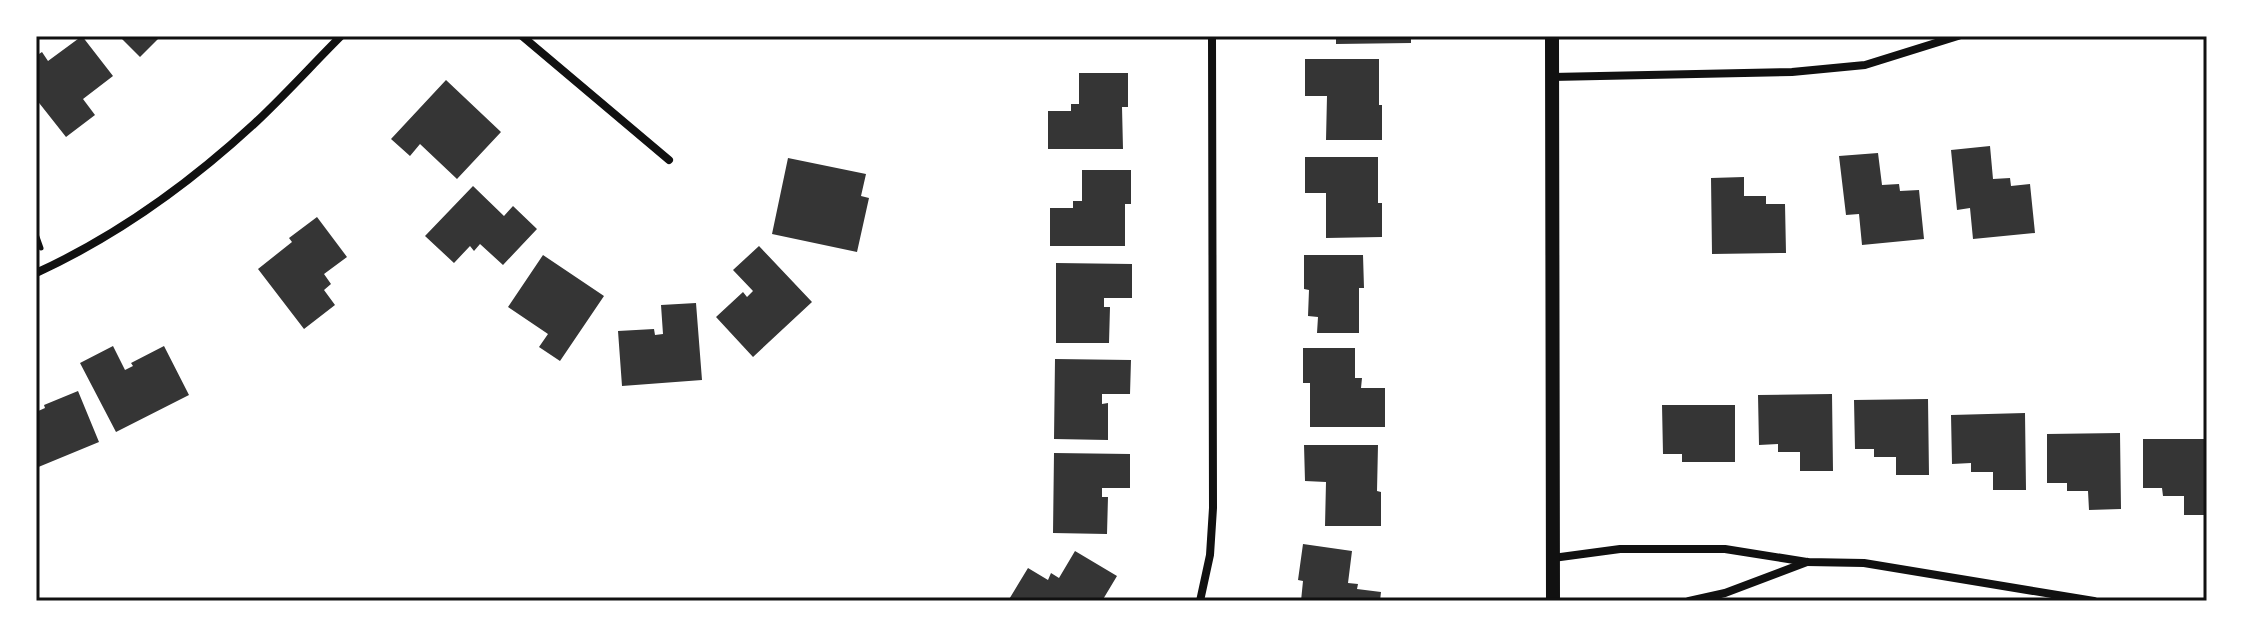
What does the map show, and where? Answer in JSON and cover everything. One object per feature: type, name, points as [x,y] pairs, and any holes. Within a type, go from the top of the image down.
[{"type":"street","points":[[36,273],[109,235],[202,170],[256,122],[341,36]]},
{"type":"street","points":[[522,36],[669,160]]},
{"type":"street","points":[[1200,601],[1210,555],[1213,508],[1212,36]]},
{"type":"street","points":[[1552,36],[1553,601]]},
{"type":"street","points":[[1552,77],[1792,72],[1865,65],[1958,36]]},
{"type":"street","points":[[1553,558],[1620,549],[1725,549],[1807,562],[1864,563],[2094,601]]},
{"type":"street","points":[[1689,601],[1725,593],[1807,562]]},
{"type":"building","points":[[82,36],[113,76],[83,99],[95,115],[66,137],[36,99],[36,56],[42,52],[48,61]]},
{"type":"building","points":[[119,36],[161,36],[140,57]]},
{"type":"building","points":[[1336,36],[1411,36],[1411,43],[1336,44]]},
{"type":"building","points":[[1305,59],[1379,59],[1382,140],[1326,140],[1327,96],[1305,96]]},
{"type":"building","points":[[1079,73],[1128,73],[1128,107],[1122,107],[1123,149],[1048,149],[1048,111],[1071,111],[1071,104],[1079,104]]},
{"type":"building","points":[[446,80],[501,132],[457,179],[420,144],[410,156],[391,139]]},
{"type":"building","points":[[1990,146],[1993,179],[2010,178],[2011,186],[2030,184],[2035,233],[1973,239],[1970,208],[1957,210],[1951,150]]},
{"type":"building","points":[[1878,153],[1882,185],[1899,184],[1900,191],[1919,190],[1924,239],[1862,245],[1859,214],[1846,215],[1839,156]]},
{"type":"building","points":[[1305,157],[1378,157],[1382,237],[1326,238],[1326,193],[1305,193]]},
{"type":"building","points":[[788,158],[866,174],[861,196],[869,198],[857,252],[772,234]]},
{"type":"building","points":[[1082,170],[1131,170],[1131,204],[1125,204],[1125,246],[1050,246],[1050,208],[1073,208],[1073,201],[1082,201]]},
{"type":"building","points":[[1744,177],[1744,196],[1766,196],[1766,204],[1785,204],[1786,253],[1712,254],[1711,178]]},
{"type":"building","points":[[473,186],[504,216],[513,206],[537,229],[503,265],[480,244],[474,251],[470,246],[454,263],[425,236]]},
{"type":"building","points":[[317,217],[347,257],[324,274],[331,284],[324,290],[335,305],[304,329],[258,269],[292,242],[289,238]]},
{"type":"building","points":[[759,246],[812,302],[753,357],[716,317],[743,292],[747,297],[753,291],[733,270]]},
{"type":"building","points":[[543,255],[604,296],[560,361],[539,347],[548,334],[508,307]]},
{"type":"building","points":[[1304,255],[1363,255],[1364,288],[1359,288],[1359,333],[1317,333],[1318,317],[1308,316],[1309,290],[1304,289]]},
{"type":"building","points":[[1056,263],[1132,264],[1132,298],[1104,298],[1104,307],[1110,307],[1109,343],[1056,343]]},
{"type":"building","points":[[696,303],[702,380],[622,386],[618,331],[654,329],[655,335],[663,334],[661,305]]},
{"type":"building","points":[[113,346],[125,370],[133,366],[131,363],[164,346],[189,395],[116,432],[80,363]]},
{"type":"building","points":[[1303,348],[1355,348],[1355,378],[1362,378],[1361,388],[1385,388],[1385,427],[1310,427],[1310,383],[1303,383]]},
{"type":"building","points":[[1055,359],[1131,360],[1130,394],[1102,394],[1102,404],[1108,403],[1108,440],[1054,439]]},
{"type":"building","points":[[78,391],[99,442],[36,468],[36,412],[45,408],[44,405]]},
{"type":"building","points":[[1832,394],[1833,471],[1800,471],[1800,452],[1778,452],[1778,444],[1759,445],[1758,395]]},
{"type":"building","points":[[1928,399],[1929,475],[1896,475],[1896,457],[1874,457],[1874,449],[1855,449],[1854,400]]},
{"type":"building","points":[[1662,405],[1735,405],[1735,462],[1682,462],[1682,454],[1663,454]]},
{"type":"building","points":[[2025,413],[2026,490],[1993,490],[1993,472],[1971,472],[1971,463],[1952,464],[1951,415]]},
{"type":"building","points":[[2120,433],[2121,509],[2089,510],[2088,491],[2067,491],[2067,483],[2047,483],[2047,434]]},
{"type":"building","points":[[2143,439],[2207,439],[2207,515],[2184,515],[2184,496],[2163,496],[2162,488],[2143,488]]},
{"type":"building","points":[[1304,445],[1378,445],[1377,491],[1381,492],[1381,526],[1325,526],[1326,482],[1305,481]]},
{"type":"building","points":[[1054,453],[1130,454],[1130,488],[1102,488],[1102,497],[1108,497],[1107,534],[1053,533]]},
{"type":"building","points":[[1303,544],[1352,551],[1348,583],[1358,584],[1357,589],[1381,592],[1380,601],[1301,601],[1303,581],[1298,580]]},
{"type":"building","points":[[1075,551],[1117,576],[1102,601],[1008,601],[1028,568],[1048,580],[1051,573],[1059,578]]}]
